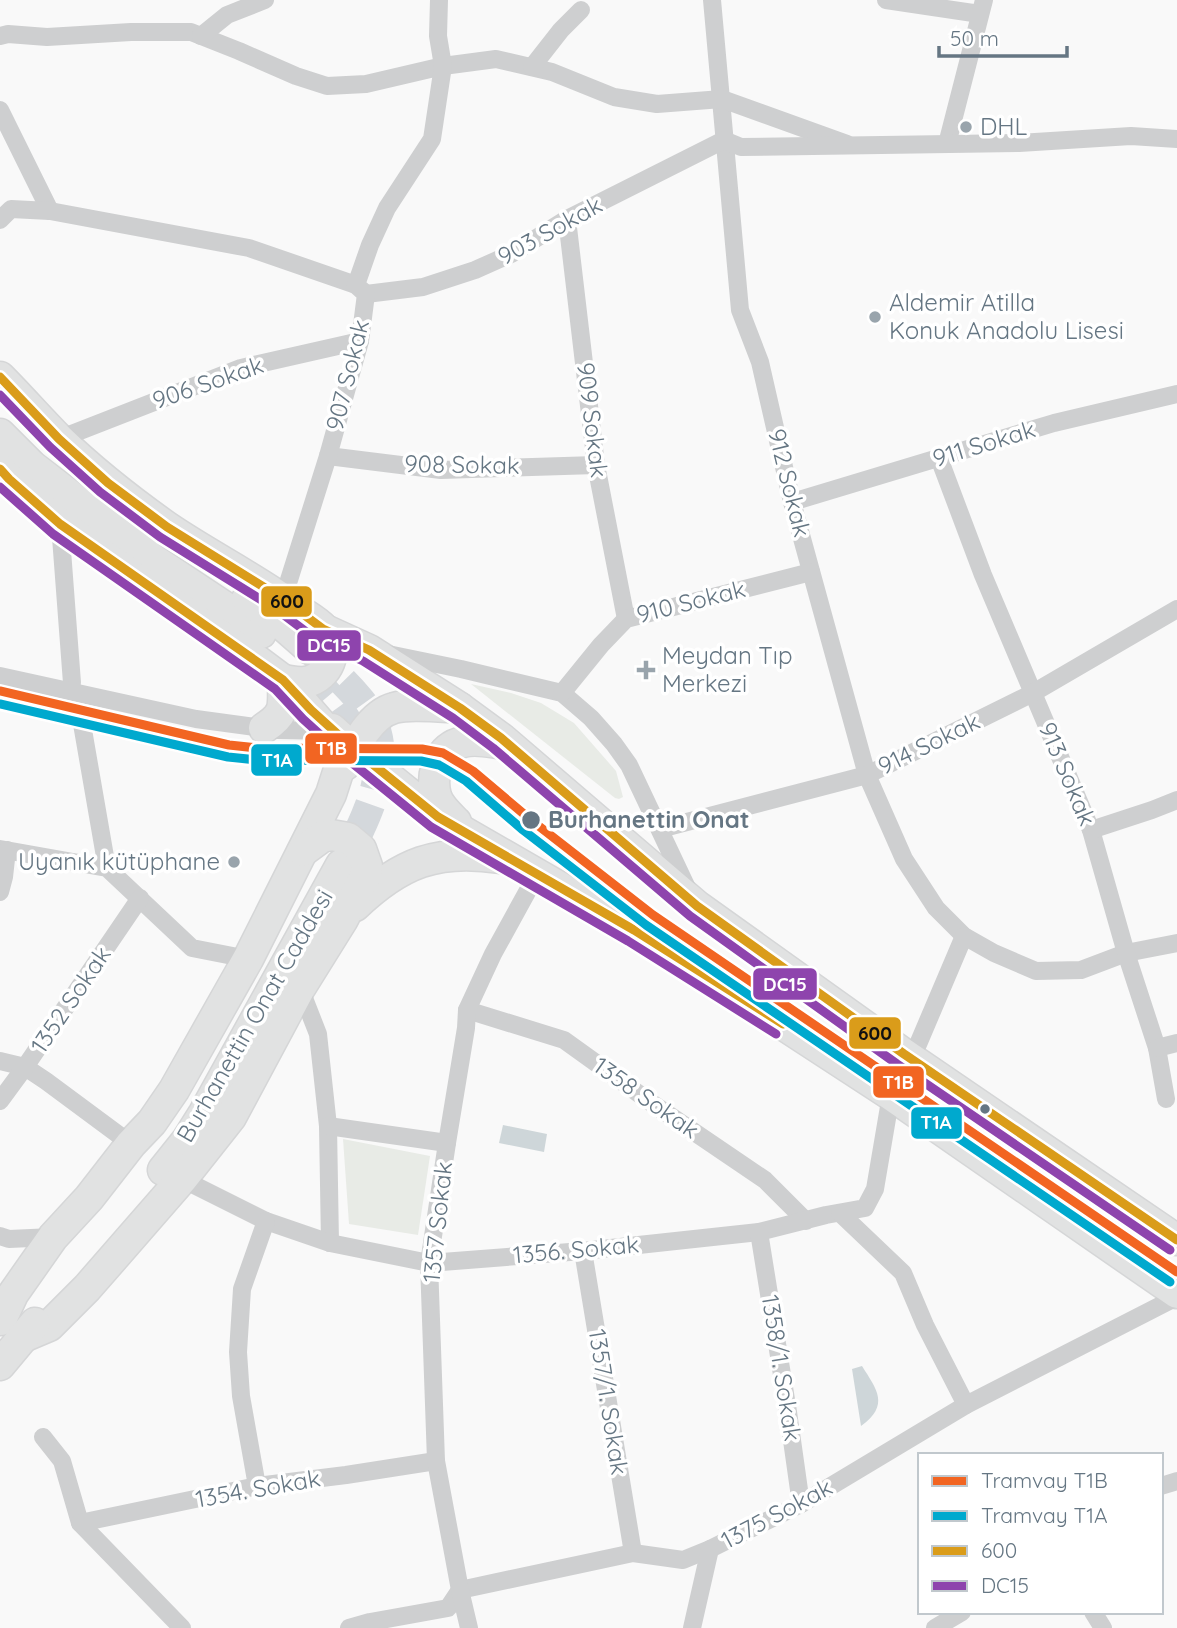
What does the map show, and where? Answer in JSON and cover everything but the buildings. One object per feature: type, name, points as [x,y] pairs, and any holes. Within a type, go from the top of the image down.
[{"type":"main road","points":[[0,377],[60,439],[108,483],[167,527],[283,599],[303,655],[339,730],[438,817],[721,984],[891,1095],[1177,1295]]},
{"type":"main road","points":[[0,406],[17,424],[108,502],[278,621],[303,655]]},
{"type":"main road","points":[[0,434],[32,466],[154,560],[243,619],[276,645],[303,655]]},
{"type":"main road","points":[[3,478],[60,524],[259,662],[303,655],[369,650],[460,708],[508,744],[697,906],[904,1054],[1177,1240]]},
{"type":"main road","points":[[264,728],[278,719],[303,655]]},
{"type":"main road","points":[[339,730],[375,720],[393,708],[460,708]]},
{"type":"main road","name":"Burhanettin Onat Caddesi","points":[[8,1326],[175,1121],[224,1038],[323,858],[341,763],[339,730]]},
{"type":"main road","points":[[465,832],[436,797],[434,777],[437,764],[445,750],[460,742],[475,740],[508,744]]},
{"type":"main road","points":[[323,858],[322,837],[331,835],[348,838],[361,849],[367,866],[366,874],[343,919]]},
{"type":"main road","points":[[343,919],[383,883],[430,858],[475,854],[525,867]]},
{"type":"main road","name":"Burhanettin Onat Caddesi","points":[[8,1326],[13,1294],[53,1237],[152,1122],[174,1090],[248,959],[323,858]]},
{"type":"main road","name":"Burhanettin Onat Caddesi","points":[[8,1326],[49,1326],[96,1278],[182,1179],[231,1117],[300,988],[343,919]]},
{"type":"main road","points":[[0,1365],[8,1326]]},
{"type":"street","points":[[201,36],[227,15],[265,0]]},
{"type":"street","name":"907 Sokak","points":[[283,599],[328,456],[360,341],[361,289],[370,244],[387,208],[432,139],[443,66],[438,36],[439,0]]},
{"type":"street","name":"912 Sokak","points":[[712,0],[740,310],[760,362],[792,502],[867,775],[904,859],[936,908],[964,936],[1035,971],[1081,970],[1126,953],[1177,943]]},
{"type":"street","points":[[886,0],[982,7],[947,144]]},
{"type":"street","points":[[532,67],[561,30],[581,10]]},
{"type":"street","points":[[0,36],[191,32],[296,76],[327,86],[366,84],[443,66],[496,59],[552,72],[614,97],[657,104],[722,99],[847,144]]},
{"type":"street","points":[[0,110],[50,211]]},
{"type":"street","points":[[724,140],[741,147],[1019,143],[1131,136],[1177,139]]},
{"type":"street","name":"903 Sokak","points":[[0,220],[11,209],[50,211],[249,248],[361,289],[424,288],[475,271],[511,254],[567,219],[724,140]]},
{"type":"street","name":"909 Sokak","points":[[567,219],[596,465],[626,619]]},
{"type":"street","name":"906 Sokak","points":[[60,439],[241,368],[360,341]]},
{"type":"street","name":"911 Sokak","points":[[792,502],[1054,423],[1177,394]]},
{"type":"street","name":"908 Sokak","points":[[328,456],[441,470],[596,465]]},
{"type":"street","name":"913 Sokak","points":[[939,458],[983,575],[1091,830],[1126,953],[1157,1048],[1166,1099]]},
{"type":"street","points":[[60,524],[72,682]]},
{"type":"street","name":"910 Sokak","points":[[562,693],[626,619],[811,572]]},
{"type":"street","name":"914 Sokak","points":[[660,829],[867,775],[1033,693],[1177,609]]},
{"type":"street","points":[[369,650],[562,693],[591,718],[629,765],[697,906]]},
{"type":"street","points":[[0,676],[196,719],[264,728],[339,730]]},
{"type":"street","points":[[82,724],[107,868]]},
{"type":"street","points":[[1091,830],[1177,800]]},
{"type":"street","points":[[0,892],[4,877],[4,849],[107,868],[192,947],[248,959]]},
{"type":"street","name":"1357 Sokak","points":[[469,1628],[436,1461],[429,1263],[467,1028],[467,1010],[493,954],[525,867]]},
{"type":"street","name":"1352 Sokak","points":[[0,1101],[140,898]]},
{"type":"street","points":[[904,1054],[911,1054],[916,1049],[964,936]]},
{"type":"street","points":[[300,988],[318,1034],[328,1126],[330,1243]]},
{"type":"street","name":"1358 Sokak","points":[[467,1010],[564,1040],[765,1180],[806,1221]]},
{"type":"street","points":[[1157,1048],[1177,1043]]},
{"type":"street","points":[[0,1060],[25,1067],[47,1081],[131,1144]]},
{"type":"street","name":"1356. Sokak","points":[[182,1179],[266,1221],[330,1243],[429,1263],[583,1251],[759,1232],[865,1209],[875,1189],[891,1095]]},
{"type":"street","points":[[328,1126],[447,1143]]},
{"type":"street","points":[[840,1213],[903,1273],[925,1325],[966,1405]]},
{"type":"street","points":[[257,1486],[241,1396],[238,1352],[242,1289],[266,1221]]},
{"type":"street","name":"1358/1. Sokak","points":[[759,1232],[801,1504]]},
{"type":"street","points":[[0,1236],[9,1239],[53,1237]]},
{"type":"street","name":"1357/1. Sokak","points":[[583,1251],[632,1553]]},
{"type":"street","name":"1375 Sokak","points":[[349,1628],[448,1608],[460,1590],[632,1553],[683,1560],[801,1504],[966,1405],[1177,1295]]},
{"type":"street","points":[[43,1437],[62,1461],[80,1522],[182,1628]]},
{"type":"street","name":"1354. Sokak","points":[[80,1522],[257,1486],[436,1461]]},
{"type":"street","points":[[692,1628],[710,1549]]},
{"type":"street","points":[[935,1628],[959,1614]]},
{"type":"shaded area","points":[[471,684],[541,703],[574,723],[616,771],[623,797],[615,798]]},
{"type":"shaded area","points":[[503,1125],[547,1134],[544,1152],[499,1143]]},
{"type":"shaded area","points":[[343,1139],[430,1156],[418,1235],[349,1224]]},
{"type":"shaded area","points":[[862,1366],[876,1390],[878,1404],[876,1411],[861,1426],[852,1369]]},
{"type":"tunnel","points":[[311,650],[360,700],[372,720],[379,741],[380,762],[370,804],[342,865]]},
{"type":"tunnel","points":[[308,674],[334,702],[350,726],[360,762]]},
{"type":"tram line","name":"T1B","points":[[0,691],[229,745],[257,748],[422,749],[443,753],[473,771],[653,915],[1177,1272]]},
{"type":"tram line","name":"T1A","points":[[0,704],[228,757],[257,760],[421,761],[439,765],[466,781],[523,830],[646,925],[1170,1282]]},
{"type":"transit line","name":"600","points":[[0,377],[59,439],[108,483],[167,527],[283,599],[323,629],[369,650],[460,708],[501,738],[697,906],[904,1054],[1177,1240]]},
{"type":"transit line","name":"DC15","points":[[0,395],[50,447],[100,492],[160,537],[276,609],[317,640],[363,661],[453,718],[493,748],[690,916],[897,1064],[1170,1250]]},
{"type":"transit line","name":"600","points":[[0,469],[60,524],[283,680],[354,749],[438,817],[634,930],[783,1024]]},
{"type":"transit line","name":"DC15","points":[[0,487],[53,534],[275,689],[346,758],[431,827],[628,941],[776,1034]]},
{"type":"place","name":"DHL","points":[[966,127]]},
{"type":"place","name":"Aldemir Atilla Konuk Anadolu Lisesi","points":[[875,317]]},
{"type":"place","name":"Meydan Tıp Merkezi","points":[[646,670]]},
{"type":"place","name":"Burhanettin Onat","points":[[531,820]]},
{"type":"place","name":"Uyanık kütüphane","points":[[234,862]]}]
